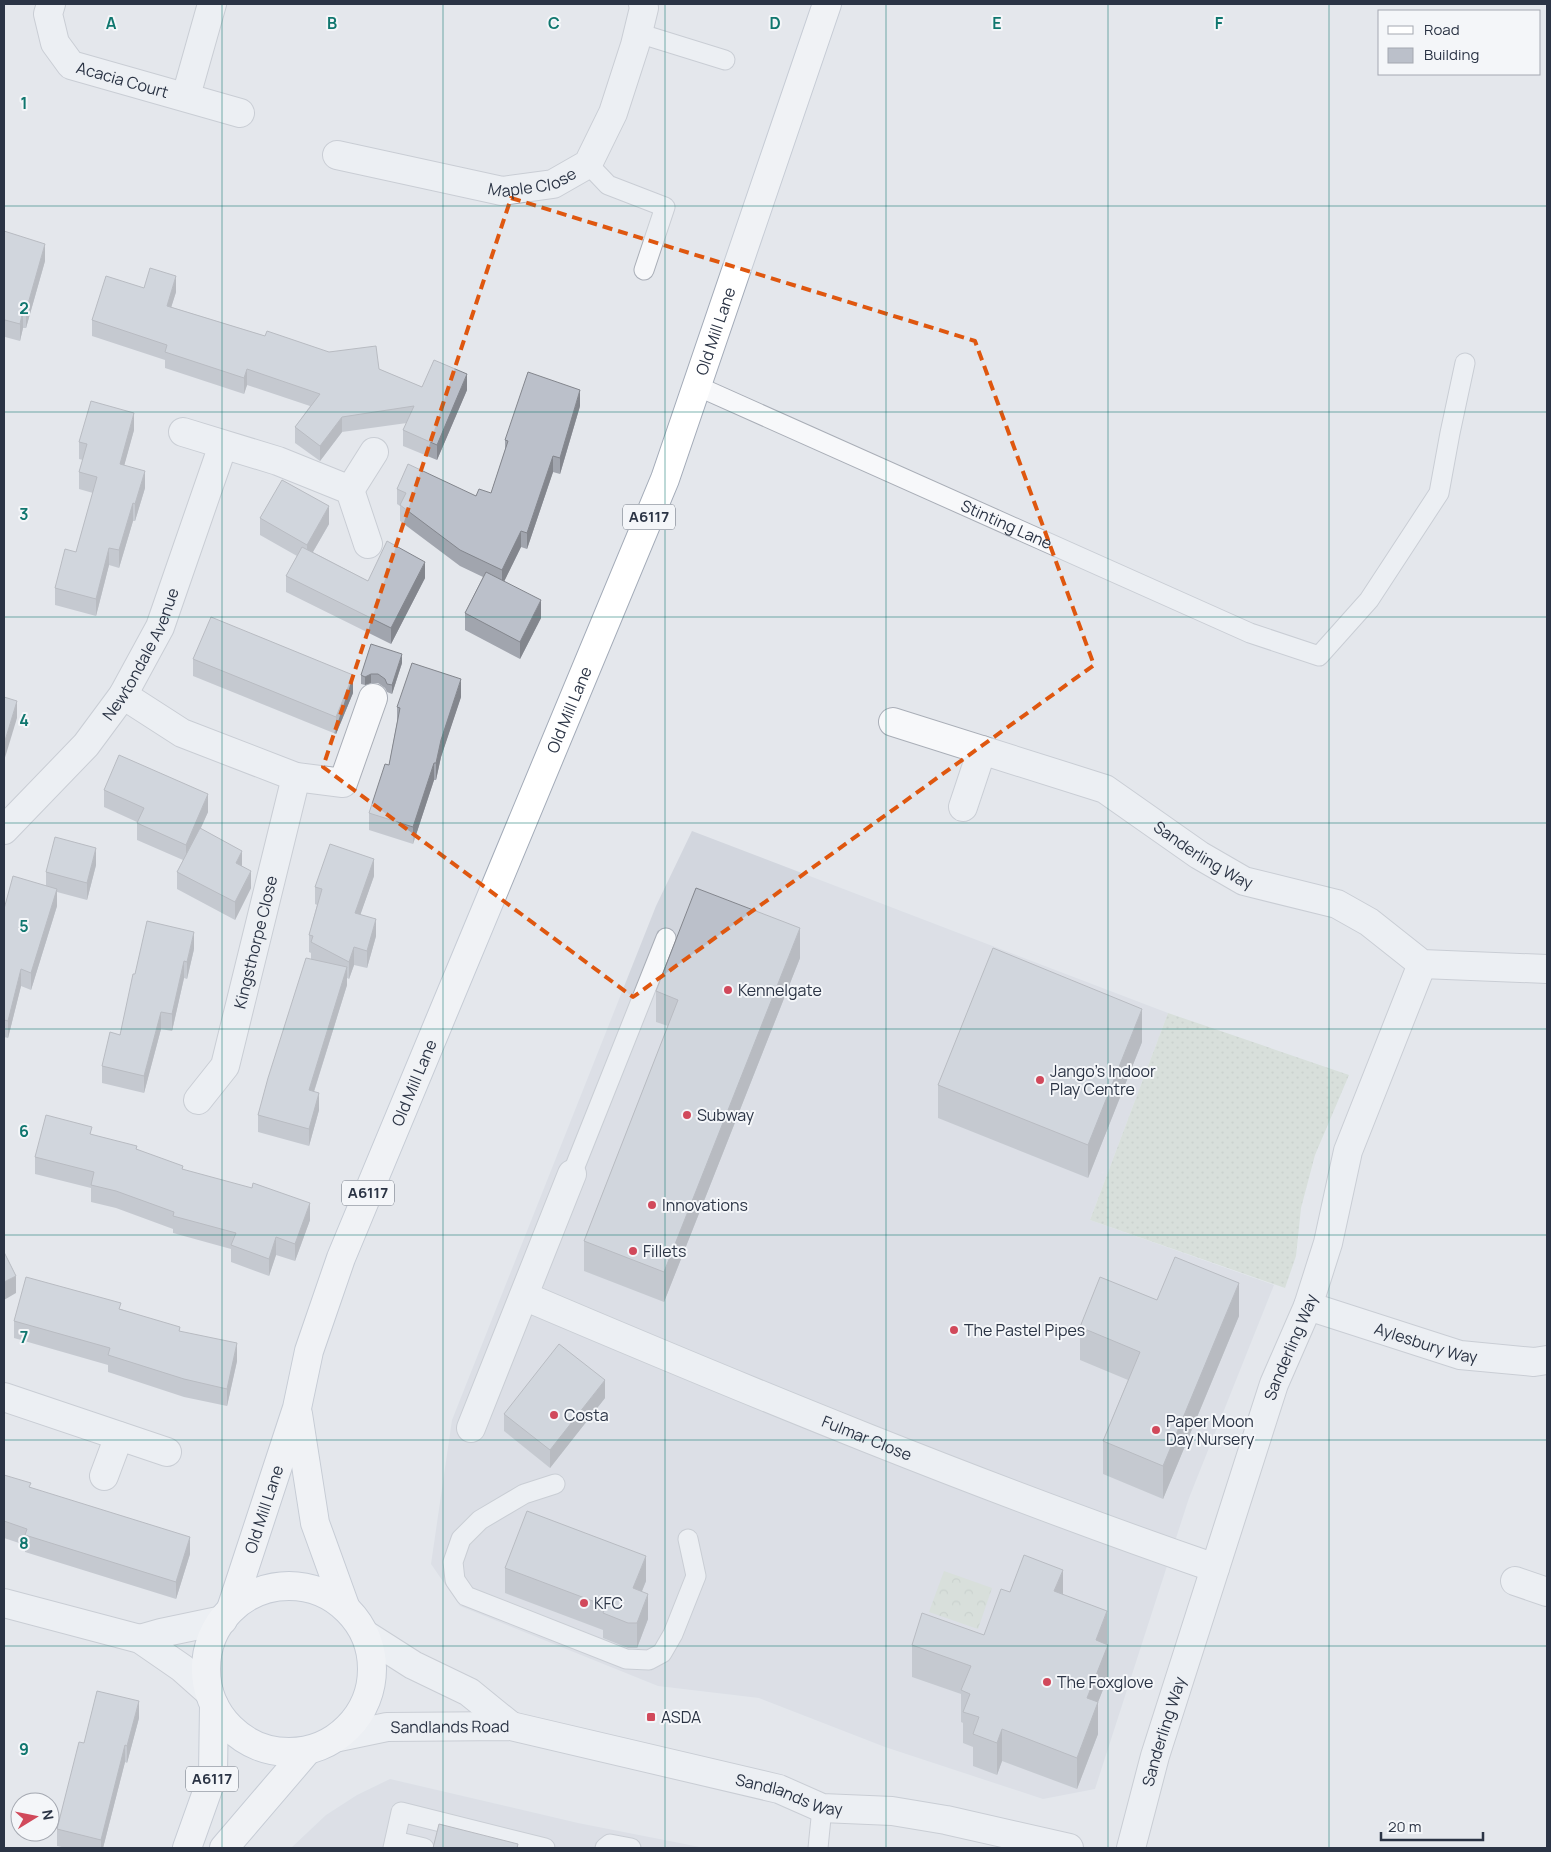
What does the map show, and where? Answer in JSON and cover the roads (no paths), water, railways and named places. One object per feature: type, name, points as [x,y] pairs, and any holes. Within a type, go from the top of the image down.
[{"type":"main road","name":"Old Mill Lane","points":[[227,1615],[297,1408],[309,1351],[341,1258],[665,479],[827,4]]},
{"type":"main road","name":"Old Mill Lane","points":[[297,1408],[315,1523],[345,1606]]},
{"type":"main road","name":"Old Mill Lane","points":[[187,1848],[213,1775],[212,1699],[206,1666],[209,1646],[214,1633],[227,1615],[258,1591],[280,1586],[304,1586],[326,1594],[345,1606],[357,1620],[366,1635],[373,1662],[371,1691],[358,1717],[339,1737],[324,1746],[307,1751],[285,1753],[263,1749],[242,1739],[226,1724],[212,1699]]},
{"type":"main road","name":"Old Mill Lane","points":[[224,1848],[307,1751]]},
{"type":"street","name":"Acacia Court","points":[[50,4],[48,14],[55,43],[71,65],[186,96],[240,113]]},
{"type":"street","points":[[186,96],[212,4]]},
{"type":"street","name":"Maple Close","points":[[337,155],[502,192],[553,184],[588,164],[613,114],[638,33],[643,4]]},
{"type":"street","points":[[183,432],[278,461],[350,490],[368,544]]},
{"type":"street","name":"Newtondale Avenue","points":[[4,830],[86,745],[123,695],[160,627],[223,444]]},
{"type":"street","points":[[350,490],[374,452]]},
{"type":"street","points":[[123,695],[182,733],[296,777],[343,783],[373,698]]},
{"type":"street","name":"Sanderling Way","points":[[893,722],[1105,789],[1198,855],[1244,881],[1337,904],[1369,922],[1422,964],[1348,1151],[1328,1243],[1308,1306],[1274,1384],[1264,1414],[1155,1756],[1131,1848]]},
{"type":"street","points":[[963,807],[982,750]]},
{"type":"street","name":"Kingsthorpe Close","points":[[198,1100],[225,1066],[296,777]]},
{"type":"street","points":[[1422,964],[1547,969]]},
{"type":"street","points":[[471,1428],[572,1174]]},
{"type":"street","name":"Fulmar Close","points":[[524,1296],[695,1369],[913,1456],[1091,1525],[1215,1568]]},
{"type":"street","name":"Aylesbury Way","points":[[1308,1306],[1460,1354],[1534,1362],[1547,1360]]},
{"type":"street","points":[[4,1397],[168,1452]]},
{"type":"street","points":[[104,1476],[119,1436]]},
{"type":"street","points":[[1515,1581],[1547,1592]]},
{"type":"street","points":[[4,1603],[140,1639],[182,1668],[212,1699]]},
{"type":"street","points":[[140,1639],[227,1615]]},
{"type":"street","name":"Sandlands Road","points":[[366,1635],[413,1665],[469,1692],[511,1726]]},
{"type":"street","name":"Sandlands Road","points":[[339,1737],[387,1727],[511,1726]]},
{"type":"street","name":"Sandlands Way","points":[[511,1726],[779,1789],[822,1808],[892,1811],[946,1820],[1070,1848]]},
{"type":"lane","points":[[638,33],[725,60]]},
{"type":"lane","points":[[588,164],[608,185],[665,207],[644,270]]},
{"type":"lane","name":"Stinting Lane","points":[[697,386],[1250,633],[1319,656],[1369,600],[1440,493],[1450,433],[1465,363]]},
{"type":"lane","points":[[572,1174],[666,938]]},
{"type":"lane","points":[[555,1484],[524,1494],[505,1505],[480,1520],[461,1539],[453,1562],[455,1580],[466,1596],[626,1659],[649,1660],[662,1653],[673,1634],[696,1576],[688,1539]]},
{"type":"lane","points":[[818,1848],[822,1808]]},
{"type":"lane","points":[[424,1848],[394,1844],[401,1812],[545,1848]]},
{"type":"lane","points":[[605,1848],[610,1844],[631,1848]]},
{"type":"place","name":"Kennelgate","points":[[728,990]]},
{"type":"place","name":"Jango's Indoor Play Centre","points":[[1040,1080]]},
{"type":"place","name":"Subway","points":[[687,1115]]},
{"type":"place","name":"Innovations","points":[[652,1205]]},
{"type":"place","name":"Fillets","points":[[633,1251]]},
{"type":"place","name":"The Pastel Pipes","points":[[954,1330]]},
{"type":"place","name":"Costa","points":[[554,1415]]},
{"type":"place","name":"Paper Moon Day Nursery","points":[[1156,1430]]},
{"type":"place","name":"KFC","points":[[584,1603]]},
{"type":"place","name":"The Foxglove","points":[[1047,1682]]},
{"type":"place","name":"ASDA","points":[[651,1717]]}]
